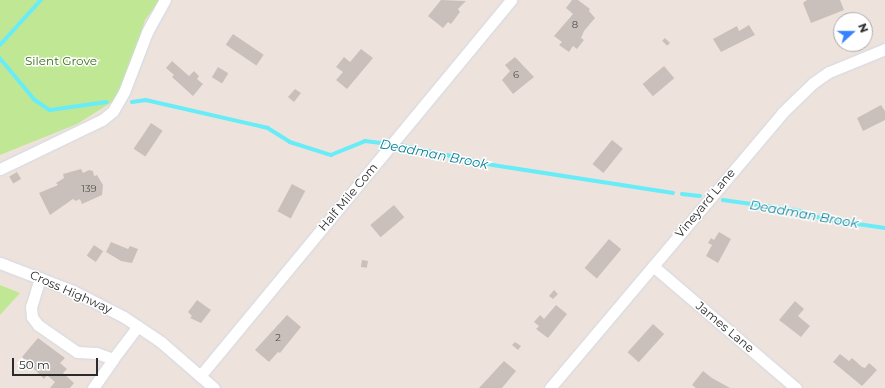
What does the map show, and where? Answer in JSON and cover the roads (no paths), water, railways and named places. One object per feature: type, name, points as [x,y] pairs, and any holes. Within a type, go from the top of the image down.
[{"type":"street","points":[[0,169],[102,120],[113,111],[124,92],[147,32],[165,0]]},
{"type":"street","name":"Half Mile Com","points":[[200,376],[512,0]]},
{"type":"street","name":"Vineyard Lane","points":[[550,388],[761,136],[799,96],[829,72],[885,49]]},
{"type":"street","name":"Cross Highway","points":[[0,262],[87,297],[138,326],[214,388]]},
{"type":"street","name":"James Lane","points":[[653,266],[796,388]]},
{"type":"street","points":[[40,278],[31,307],[32,317],[38,325],[77,352],[96,353],[113,359]]},
{"type":"street","points":[[93,388],[138,326]]},
{"type":"waterway","points":[[0,45],[41,0]]},
{"type":"waterway","name":"Deadman Brook","points":[[0,58],[35,100],[50,110],[106,102]]},
{"type":"waterway","name":"Deadman Brook","points":[[132,102],[146,100],[268,128],[290,142],[331,155],[365,141],[389,144]]},
{"type":"waterway","name":"Deadman Brook","points":[[395,144],[493,165],[673,193]]},
{"type":"waterway","name":"Deadman Brook","points":[[682,194],[700,196]]},
{"type":"waterway","name":"Deadman Brook","points":[[723,200],[796,210],[824,219],[885,228]]},
{"type":"park label","name":"Silent Grove","points":[[61,61]]}]
